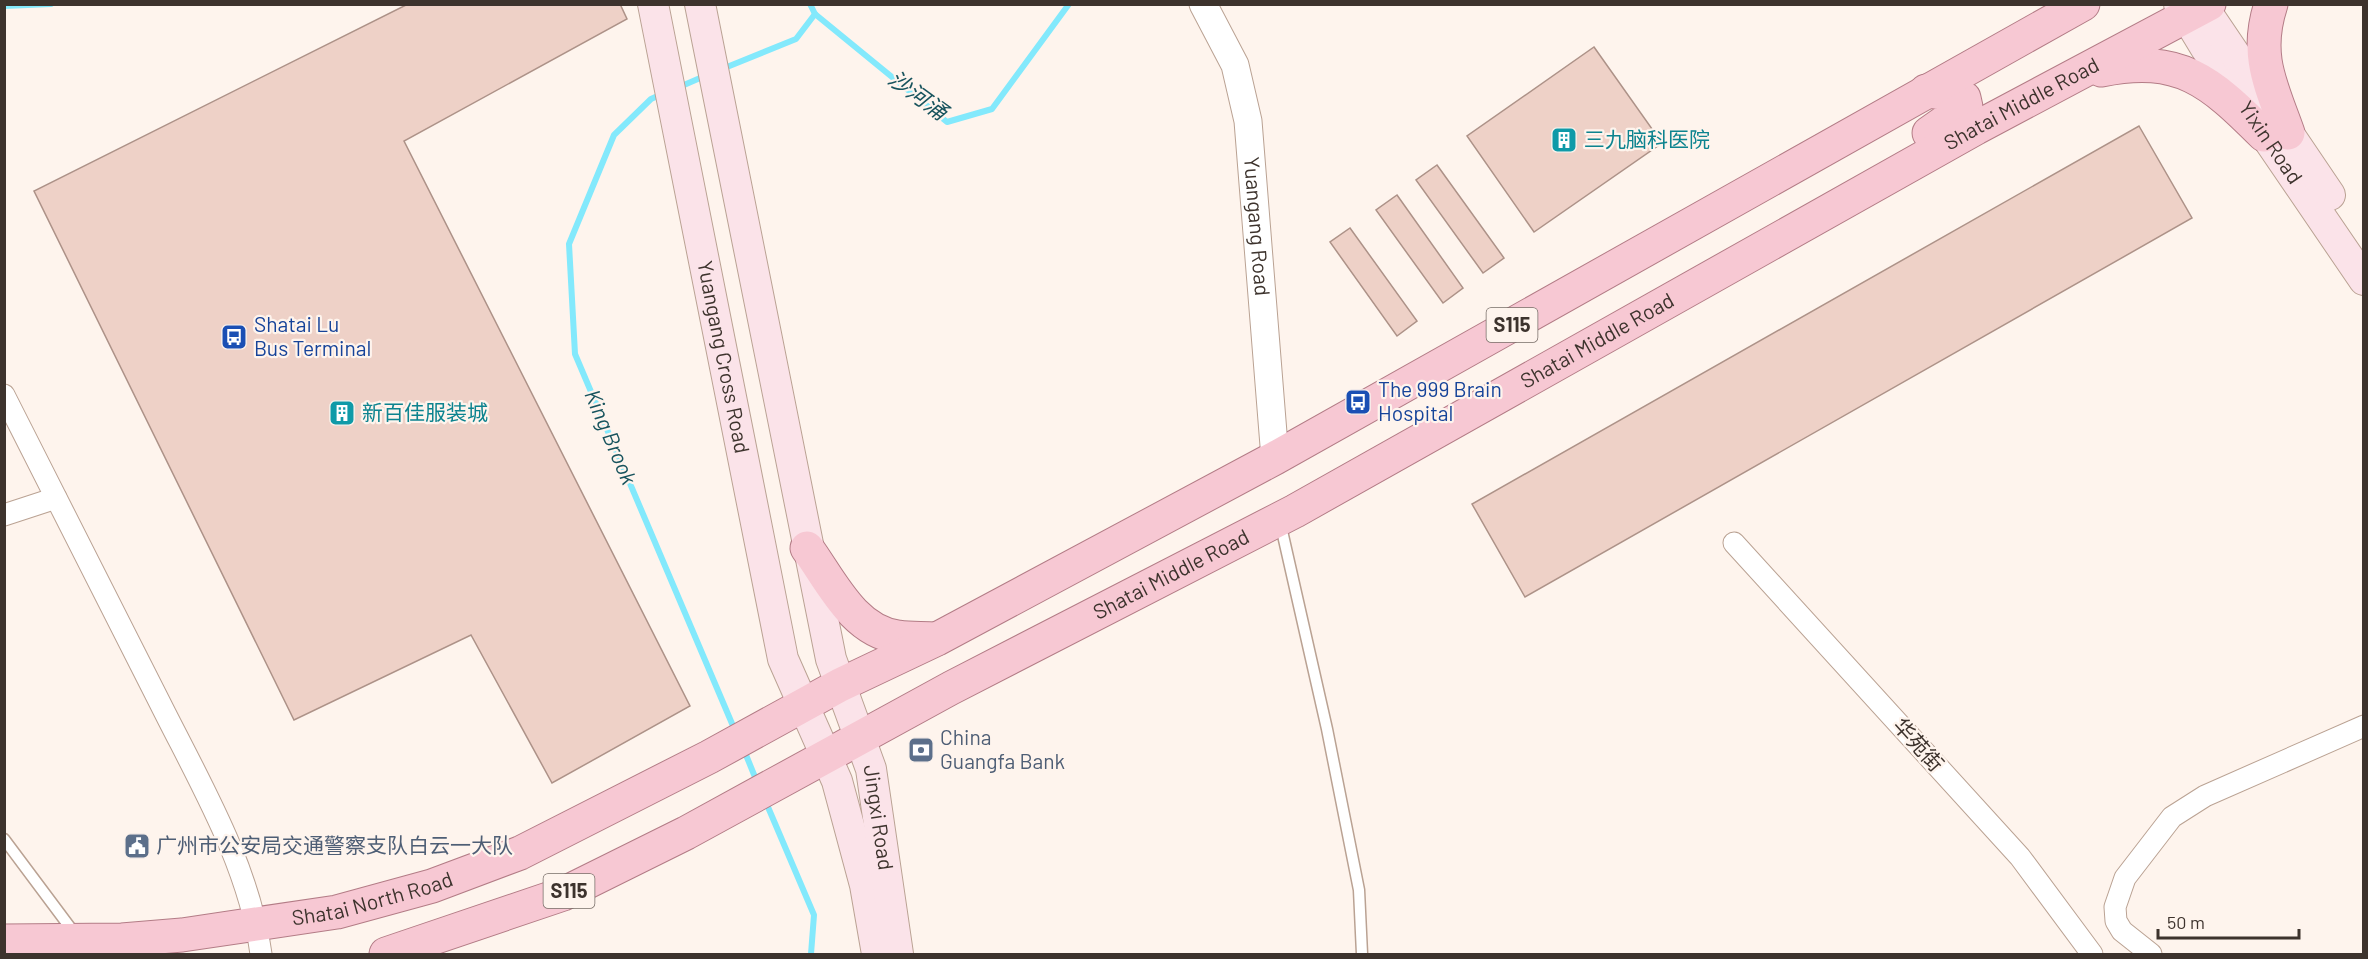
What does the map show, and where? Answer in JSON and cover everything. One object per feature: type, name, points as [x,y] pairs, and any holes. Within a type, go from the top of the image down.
[{"type":"main road","name":"S115","points":[[840,685],[937,639],[1275,458],[2083,4]]},
{"type":"main road","points":[[2271,4],[2262,45],[2276,134]]},
{"type":"main road","points":[[701,8],[791,447],[807,548],[831,659],[840,685]]},
{"type":"main road","name":"Yixin Road","points":[[2196,8],[2276,134],[2364,280]]},
{"type":"main road","name":"Shatai Middle Road","points":[[862,738],[951,688],[1279,519],[1885,179],[2196,8]]},
{"type":"main road","name":"Yuangang Cross Road","points":[[656,18],[735,407],[783,659],[802,706]]},
{"type":"main road","points":[[2073,75],[2142,64],[2179,70],[2195,77],[2276,134]]},
{"type":"main road","points":[[1885,179],[1907,147],[1966,107],[1964,98],[1957,94],[1926,91]]},
{"type":"main road","name":"Yixin Road","points":[[2276,134],[2364,244]]},
{"type":"main road","points":[[735,407],[763,462],[771,464],[778,461],[791,447]]},
{"type":"main road","points":[[807,548],[843,600],[868,626],[896,637],[937,639]]},
{"type":"main road","name":"Shatai North Road","points":[[4,941],[122,940],[182,935],[259,940],[337,912],[432,886],[520,853],[709,757],[840,685]]},
{"type":"main road","name":"Jingxi Road","points":[[840,685],[862,738],[871,769],[898,954]]},
{"type":"main road","name":"Jingxi Road","points":[[802,706],[837,781],[865,885],[877,954]]},
{"type":"main road","name":"S115","points":[[386,954],[563,894],[741,804],[862,738]]},
{"type":"street","name":"Yuangang Road","points":[[1203,4],[1235,65],[1248,121],[1275,458]]},
{"type":"street","points":[[4,395],[203,789],[252,902],[259,940]]},
{"type":"street","points":[[4,515],[56,498]]},
{"type":"street","name":"华苑街","points":[[1734,543],[2020,857],[2092,954]]},
{"type":"street","points":[[2151,954],[2122,931],[2116,921],[2115,907],[2125,878],[2172,817],[2205,796],[2364,726]]},
{"type":"lane","points":[[1279,519],[1327,729],[1359,890],[1362,954]]},
{"type":"lane","points":[[4,839],[79,939]]},
{"type":"building","name":"新百佳服装城","points":[[408,4],[620,4],[627,19],[404,141],[690,706],[552,783],[471,635],[294,720],[34,191]]},
{"type":"building","name":"三九脑科医院","points":[[1594,47],[1662,143],[1534,232],[1467,136]]},
{"type":"building","points":[[2139,126],[2192,218],[1525,597],[1472,504]]},
{"type":"building","points":[[1437,165],[1504,258],[1483,273],[1416,180]]},
{"type":"building","points":[[1397,195],[1463,288],[1443,303],[1376,210]]},
{"type":"building","points":[[1350,228],[1417,321],[1397,336],[1330,242]]},
{"type":"waterway","name":"沙河涌","points":[[4,6],[51,4]]},
{"type":"waterway","name":"沙河涌","points":[[810,4],[815,14],[947,122],[992,109],[1069,4]]},
{"type":"waterway","name":"King Brook","points":[[722,69],[796,39],[815,14]]},
{"type":"waterway","name":"King Brook","points":[[677,88],[707,75]]},
{"type":"waterway","name":"King Brook","points":[[662,94],[651,99],[614,135],[569,244],[575,354],[736,733]]},
{"type":"waterway","name":"King Brook","points":[[744,750],[757,782]]},
{"type":"waterway","name":"King Brook","points":[[765,800],[814,915],[811,954]]},
{"type":"place","name":"三九脑科医院","points":[[1564,140]]},
{"type":"place","name":"Shatai Lu Bus Terminal","points":[[234,337]]},
{"type":"place","name":"The 999 Brain Hospital","points":[[1358,402]]},
{"type":"place","name":"新百佳服装城","points":[[342,413]]},
{"type":"place","name":"China Guangfa Bank","points":[[921,750]]},
{"type":"place","name":"广州市公安局交通警察支队白云一大队","points":[[137,846]]}]
